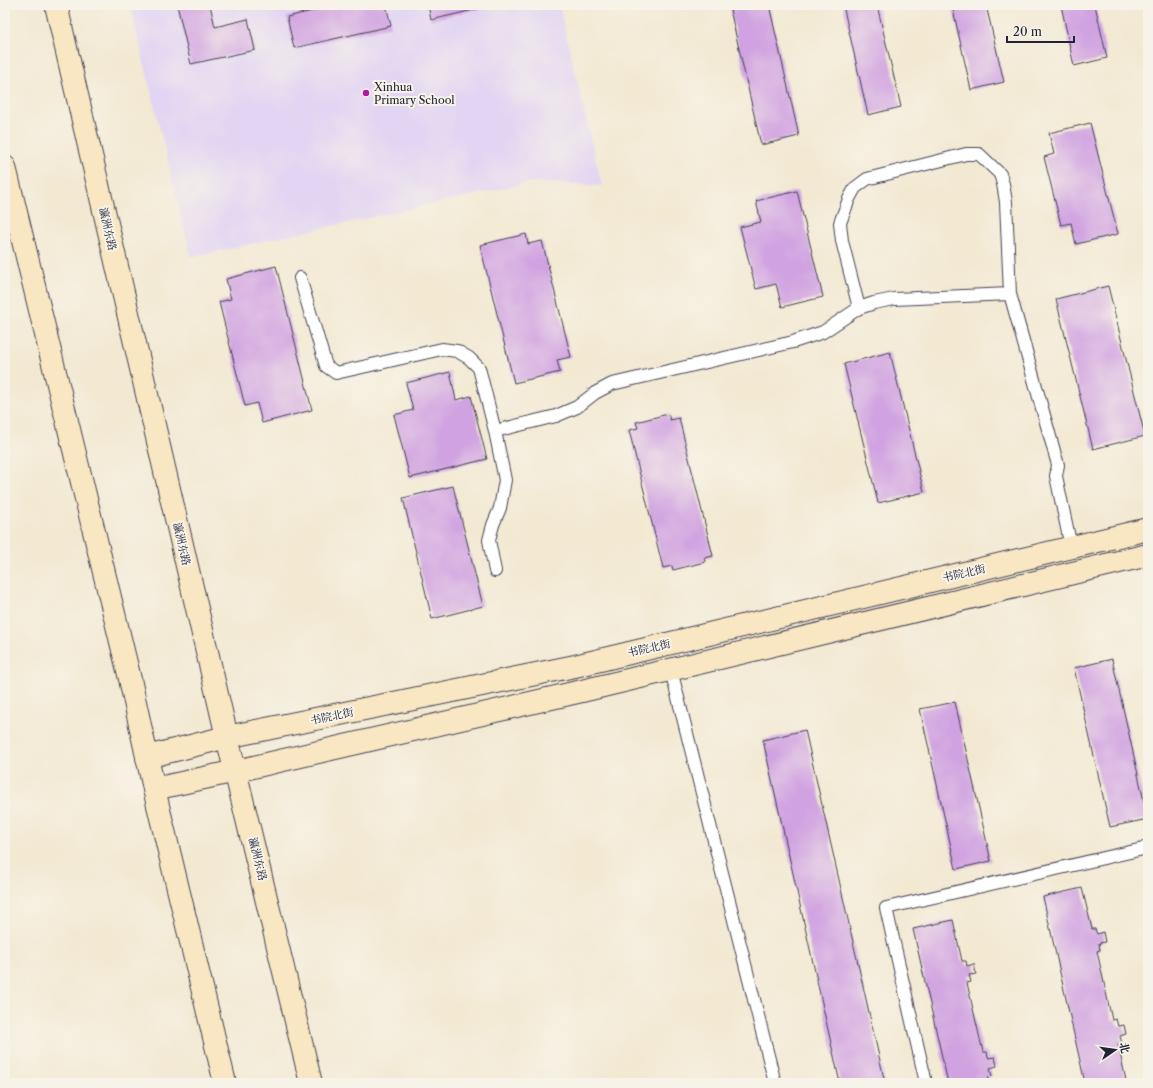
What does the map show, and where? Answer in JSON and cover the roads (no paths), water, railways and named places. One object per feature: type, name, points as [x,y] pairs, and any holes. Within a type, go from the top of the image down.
[{"type":"street","name":"瀛洲东路","points":[[56,5],[227,737],[312,1083]]},
{"type":"street","points":[[5,167],[130,679],[154,789],[225,1083]]},
{"type":"street","name":"书院北街","points":[[147,757],[227,737],[576,666],[1148,528]]},
{"type":"street","points":[[154,789],[671,670],[1148,555]]},
{"type":"lane","points":[[859,308],[842,241],[840,222],[855,188],[867,179],[966,154],[979,154],[1000,174],[1003,184],[1006,202],[1010,294],[1058,465],[1056,476],[1071,547]]},
{"type":"lane","points":[[300,278],[326,366],[336,373],[442,349],[457,351],[469,358],[479,368],[495,431],[505,480],[500,508],[489,540],[495,571]]},
{"type":"lane","points":[[495,431],[556,416],[577,407],[595,393],[612,384],[793,342],[823,332],[859,308],[874,303],[894,300],[1010,294]]},
{"type":"lane","points":[[671,670],[775,1083]]},
{"type":"lane","points":[[926,1083],[886,908],[1143,850],[1148,846]]},
{"type":"place","name":"Xinhua Primary School","points":[[366,93]]}]
